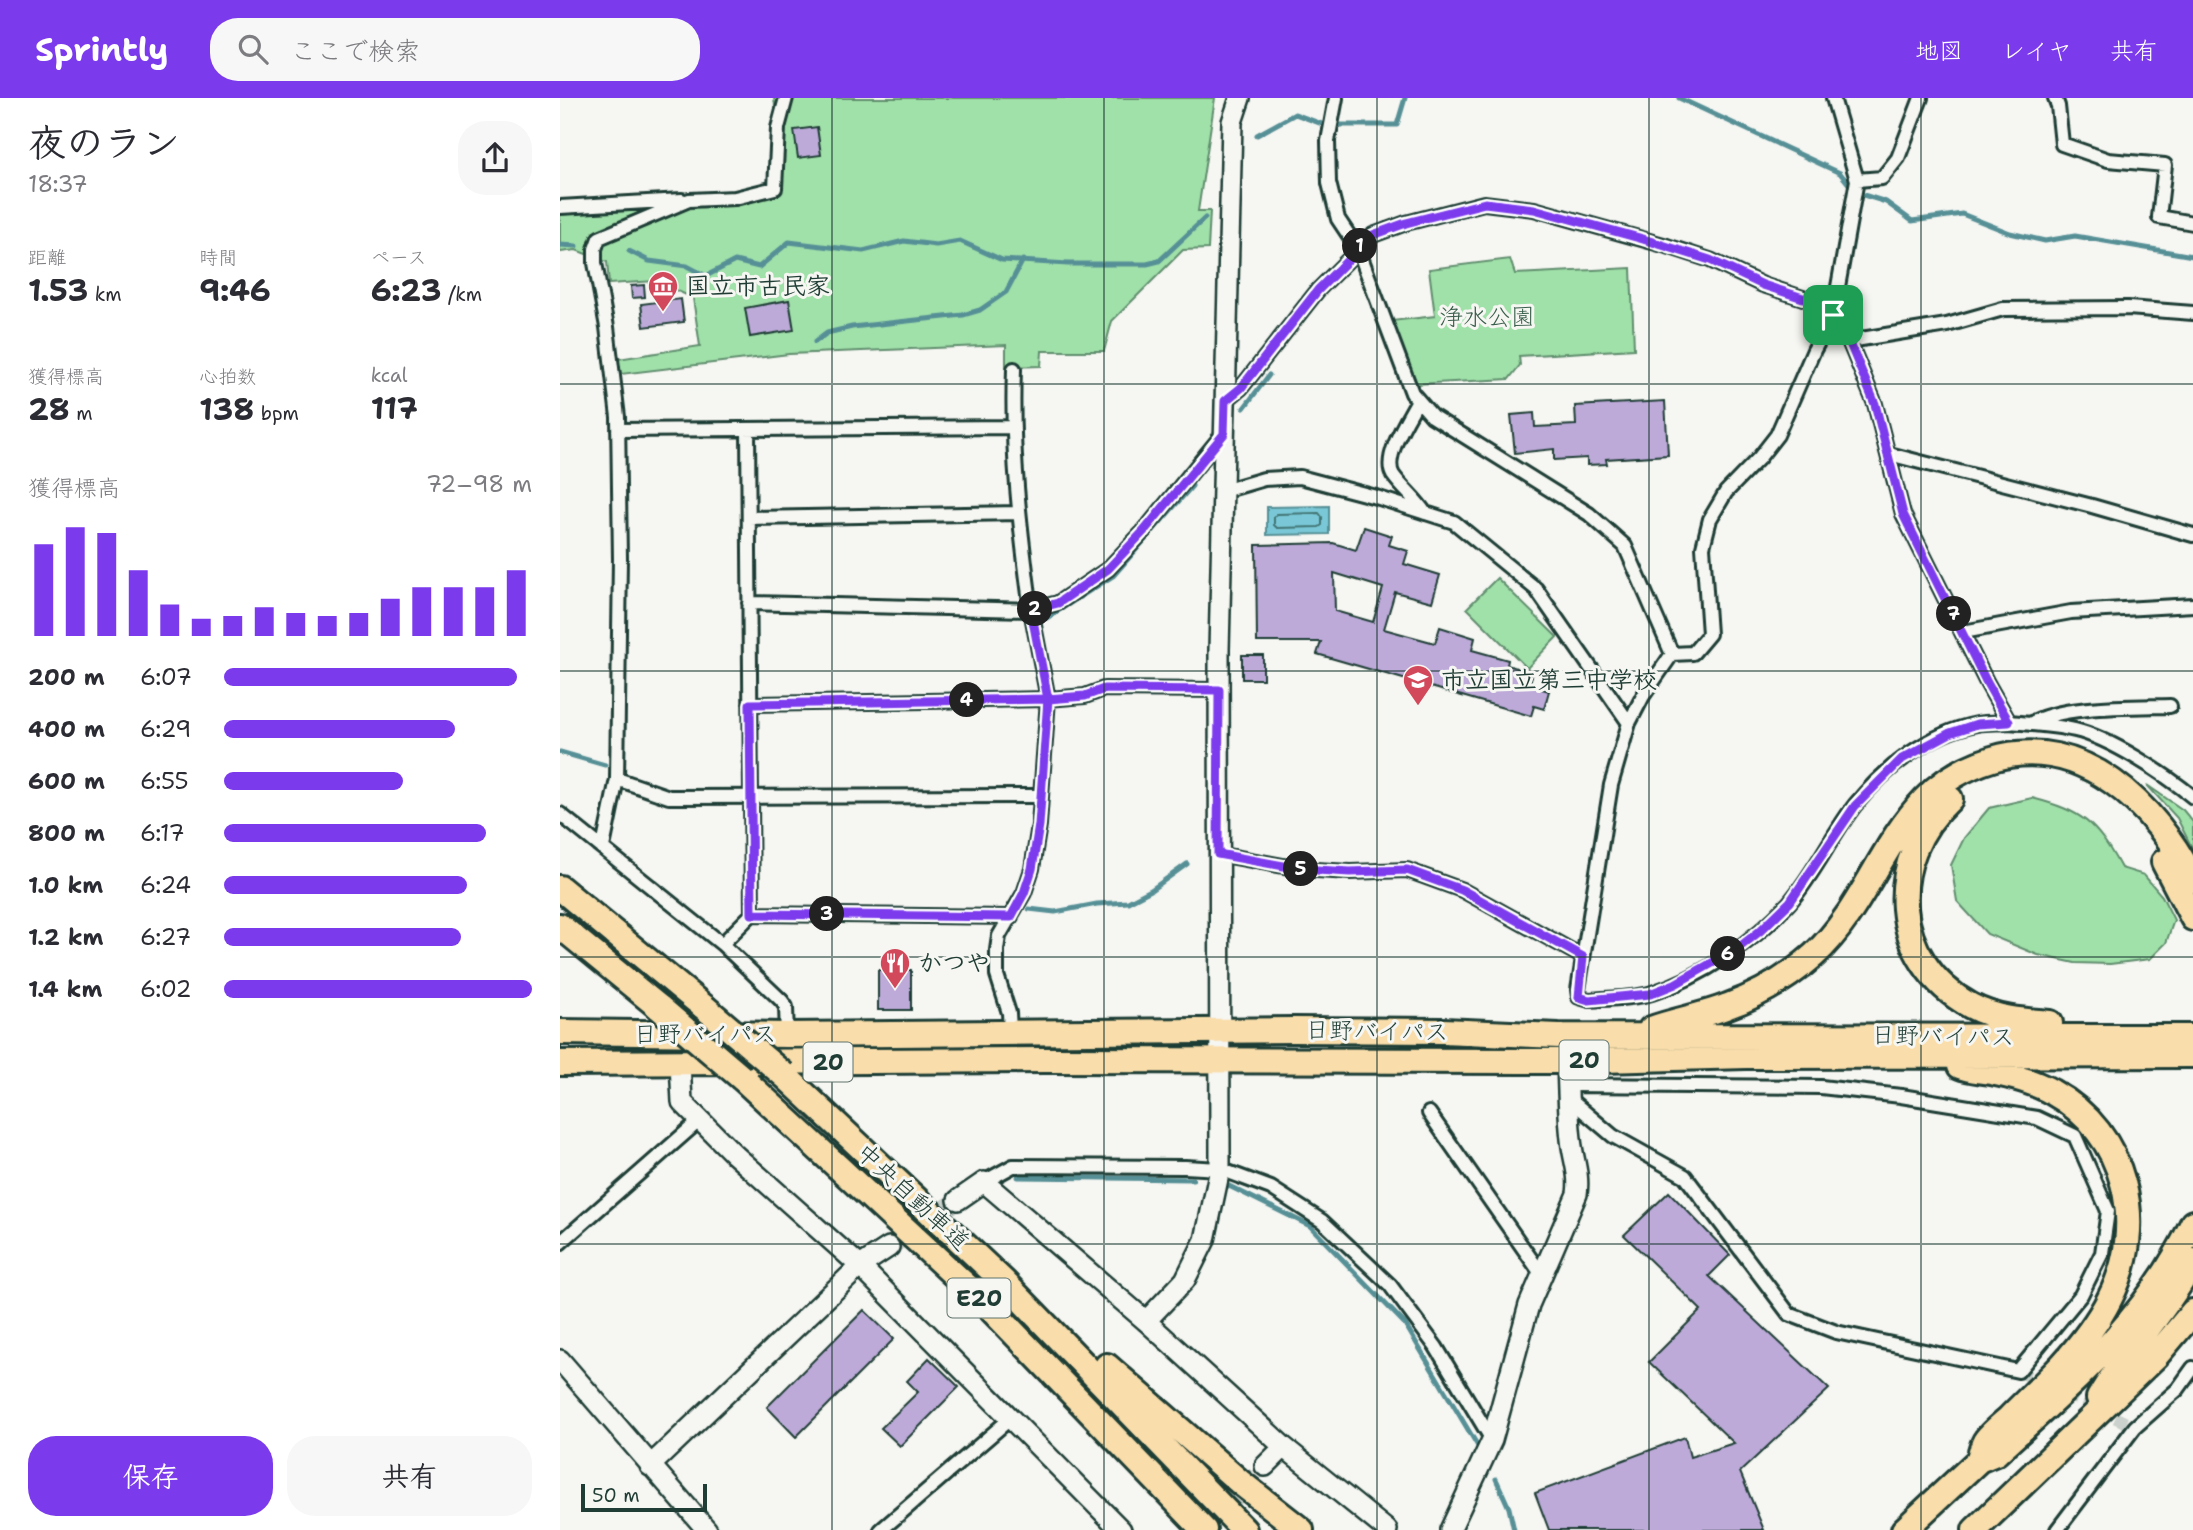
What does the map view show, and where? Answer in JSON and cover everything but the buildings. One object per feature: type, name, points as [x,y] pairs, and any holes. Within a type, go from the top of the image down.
[{"type":"highway","points":[[1634,1035],[1726,1007],[1773,985],[1793,971],[1833,936],[1905,823],[1925,799],[1959,772],[2002,756],[2025,754],[2059,757],[2108,777],[2128,793],[2159,826],[2193,880]]},
{"type":"highway","points":[[2083,1037],[2058,1023],[2012,1019],[1974,1008],[1955,997],[1928,968],[1906,920],[1905,877],[1920,835],[1939,808],[1978,780],[2006,772],[2050,772],[2086,784],[2123,810],[2147,838],[2177,885],[2193,918]]},
{"type":"highway","name":"中央自動車道","points":[[560,888],[784,1075],[1004,1282],[1244,1530]]},
{"type":"highway","name":"中央自動車道","points":[[560,926],[742,1078],[987,1305],[1205,1530]]},
{"type":"highway","name":"日野バイパス","points":[[560,1032],[787,1035],[1010,1031],[1430,1030],[1559,1036],[2193,1037]]},
{"type":"highway","name":"日野バイパス","points":[[560,1063],[1218,1060],[1567,1081],[1746,1056],[2193,1055]]},
{"type":"highway","points":[[1934,1056],[1970,1070],[2003,1074],[2038,1085],[2077,1109],[2101,1135],[2113,1155],[2122,1176],[2128,1209],[2128,1239],[2124,1263],[2105,1308],[2089,1334],[2061,1366],[1984,1441],[1979,1460]]},
{"type":"highway","points":[[1904,1530],[1979,1460],[1996,1452],[2108,1349],[2154,1292],[2193,1223]]},
{"type":"highway","points":[[2081,1428],[2112,1375],[2170,1299],[2193,1261]]},
{"type":"highway","points":[[1004,1282],[1098,1358],[1241,1483],[1301,1530]]},
{"type":"highway","points":[[1975,1530],[2156,1356],[2193,1312]]},
{"type":"street","points":[[560,207],[735,198],[775,188],[778,128],[786,98]]},
{"type":"street","points":[[1146,1321],[1185,1280],[1205,1240],[1220,1169],[1218,854],[1224,434],[1232,122],[1241,98]]},
{"type":"street","points":[[1336,98],[1328,141],[1329,183],[1338,219],[1357,249],[1412,393],[1432,416],[1589,514],[1625,546],[1672,654]]},
{"type":"street","points":[[1672,654],[1693,653],[1709,634],[1703,547],[1710,519],[1726,492],[1777,435],[1833,315],[1857,180],[1833,98]]},
{"type":"street","points":[[1857,180],[1882,178],[1898,158],[1921,98]]},
{"type":"street","points":[[2055,98],[2062,144],[2108,160],[2165,164],[2159,217],[2193,223]]},
{"type":"street","points":[[603,847],[617,779],[620,559],[618,430],[595,249],[599,238],[689,200]]},
{"type":"street","points":[[1225,401],[1241,388],[1318,290],[1373,235],[1406,223],[1485,203],[1534,209],[1643,239],[1710,260],[1763,285],[1806,299],[1833,315],[1849,341],[1875,404],[1903,514],[2009,722]]},
{"type":"street","points":[[1849,341],[1947,325],[2003,309],[2128,308],[2193,313]]},
{"type":"street","points":[[1010,1031],[1009,1013],[997,975],[996,962],[999,936],[1024,893],[1032,869],[1039,825],[1048,699],[1031,610],[1017,513],[1012,427],[1014,369]]},
{"type":"street","points":[[1418,400],[1394,447],[1390,462],[1392,474],[1415,497],[1425,513]]},
{"type":"street","points":[[618,430],[1012,427]]},
{"type":"street","points":[[722,944],[752,914],[748,430]]},
{"type":"street","points":[[749,603],[1031,610],[1058,603],[1108,569],[1144,531],[1224,434]]},
{"type":"street","points":[[1889,454],[2193,535]]},
{"type":"street","points":[[1223,491],[1264,478],[1300,477],[1454,522],[1536,589],[1629,723]]},
{"type":"street","points":[[749,518],[1017,513]]},
{"type":"street","points":[[1963,632],[2071,612],[2193,605]]},
{"type":"street","points":[[1672,654],[1643,696],[1629,723],[1611,785],[1578,990],[1579,997],[1589,1000],[1650,994],[1714,963],[1760,931],[1790,902],[1855,806],[1902,759],[1950,733],[1977,724],[2009,722],[2077,730],[2124,752],[2193,797]]},
{"type":"street","points":[[750,704],[1048,699],[1085,696],[1104,689],[1219,690]]},
{"type":"street","points":[[2030,724],[2041,716],[2107,708],[2170,706]]},
{"type":"street","points":[[617,779],[669,797],[1040,796]]},
{"type":"street","points":[[560,814],[722,944],[782,1001],[786,1007],[787,1035]]},
{"type":"street","points":[[1218,854],[1300,869],[1350,872],[1407,870],[1462,890],[1583,957]]},
{"type":"street","points":[[752,914],[1011,917]]},
{"type":"street","points":[[680,1063],[682,1102],[734,1154],[860,1266],[1121,1530]]},
{"type":"street","points":[[1567,1081],[1821,1087],[2037,1118],[2075,1136],[2108,1211],[2102,1254],[2081,1295],[2018,1371],[1836,1332],[1789,1314],[1685,1176],[1613,1136],[1567,1081]]},
{"type":"street","points":[[1450,1530],[1492,1440],[1529,1305],[1577,1195],[1579,1178],[1571,1144],[1567,1081]]},
{"type":"street","points":[[1429,1113],[1542,1275]]},
{"type":"street","points":[[560,1243],[700,1120]]},
{"type":"street","points":[[958,1200],[1013,1166],[1220,1169],[1271,1188],[1322,1221],[1390,1286],[1436,1347],[1492,1440]]},
{"type":"street","points":[[984,1182],[1146,1321],[1284,1447],[1387,1530]]},
{"type":"street","points":[[650,1466],[860,1266],[889,1247]]},
{"type":"street","points":[[560,1360],[707,1530]]},
{"type":"street","points":[[2057,1530],[2134,1427],[2178,1389],[2193,1368]]},
{"type":"street","points":[[881,1530],[1011,1418]]},
{"type":"street","points":[[1265,1466],[1284,1447]]},
{"type":"green space","points":[[774,98],[1215,98],[1198,211],[1210,211],[1208,249],[1183,250],[1112,321],[1104,351],[1042,351],[1041,366],[1006,367],[1006,345],[789,354],[621,374],[618,359],[700,346],[693,298],[656,281],[609,284],[607,262],[576,250],[560,252],[560,207],[775,189],[778,128]]},
{"type":"green space","name":"浄水公園","points":[[1510,259],[1515,274],[1631,268],[1634,349],[1519,356],[1520,365],[1509,379],[1416,384],[1391,321],[1435,316],[1429,269]]},
{"type":"green space","points":[[1497,578],[1557,637],[1527,668],[1467,608]]},
{"type":"green space","points":[[2147,785],[2183,810],[2193,822],[2193,850],[2177,818]]},
{"type":"green space","points":[[2032,798],[2063,808],[2086,821],[2104,839],[2121,868],[2144,875],[2162,896],[2174,920],[2166,943],[2150,959],[2110,964],[2075,963],[2038,955],[1987,934],[1957,901],[1951,865],[1964,838],[1989,808]]},
{"type":"water","points":[[1329,506],[1329,534],[1267,535],[1267,507]]},
{"type":"waterway","points":[[1340,125],[1397,125],[1405,98]]},
{"type":"waterway","points":[[1679,98],[1840,173],[1852,188]]},
{"type":"waterway","points":[[1257,135],[1295,114],[1322,124]]},
{"type":"waterway","points":[[1857,193],[1886,202],[1912,221],[1962,214],[2010,233],[2045,241],[2075,236],[2193,256]]},
{"type":"waterway","points":[[629,251],[649,261],[687,266],[706,276],[735,261],[759,267],[789,242],[863,251],[904,241],[936,245],[960,241],[1002,260],[1068,264],[1147,264],[1159,261],[1205,218]]},
{"type":"waterway","points":[[560,245],[576,246]]},
{"type":"waterway","points":[[815,342],[827,333],[852,327],[963,315],[980,310],[1006,292],[1023,260]]},
{"type":"waterway","points":[[1244,408],[1269,375]]},
{"type":"waterway","points":[[1047,618],[1113,576],[1192,486]]},
{"type":"waterway","points":[[560,752],[605,765]]},
{"type":"waterway","points":[[1029,909],[1055,912],[1097,904],[1128,902],[1151,890],[1187,864]]},
{"type":"waterway","points":[[1018,1177],[1193,1179]]},
{"type":"waterway","points":[[1229,1186],[1310,1226],[1405,1324],[1479,1448]]},
{"type":"waterway","points":[[1496,1479],[1509,1508],[1514,1530]]},
{"type":"tunnel","points":[[889,1247],[958,1200]]},
{"type":"tunnel","points":[[2018,1371],[2135,1427]]},
{"type":"tunnel","points":[[1202,1530],[1265,1466]]},
{"type":"place","name":"国立市古民家","points":[[663,313]]},
{"type":"place","name":"市立国立第三中学校","points":[[1418,707]]},
{"type":"place","name":"かつや","points":[[895,990]]},
{"type":"route","points":[[1833,315],[1806,299],[1763,285],[1710,260],[1534,209],[1485,203],[1406,223],[1373,235],[1318,290],[1241,388],[1225,401],[1224,434],[1144,531],[1108,569],[1058,603],[1031,610],[1048,699],[1039,825],[1032,869],[1024,893],[1011,917],[752,914],[750,704],[1048,699],[1085,696],[1104,689],[1219,690],[1218,854],[1300,869],[1350,872],[1407,870],[1462,890],[1583,957],[1578,990],[1579,997],[1589,1000],[1650,994],[1714,963],[1760,931],[1790,902],[1855,806],[1902,759],[1950,733],[1977,724],[2009,722],[1903,514],[1875,404],[1849,341],[1833,315]]}]
